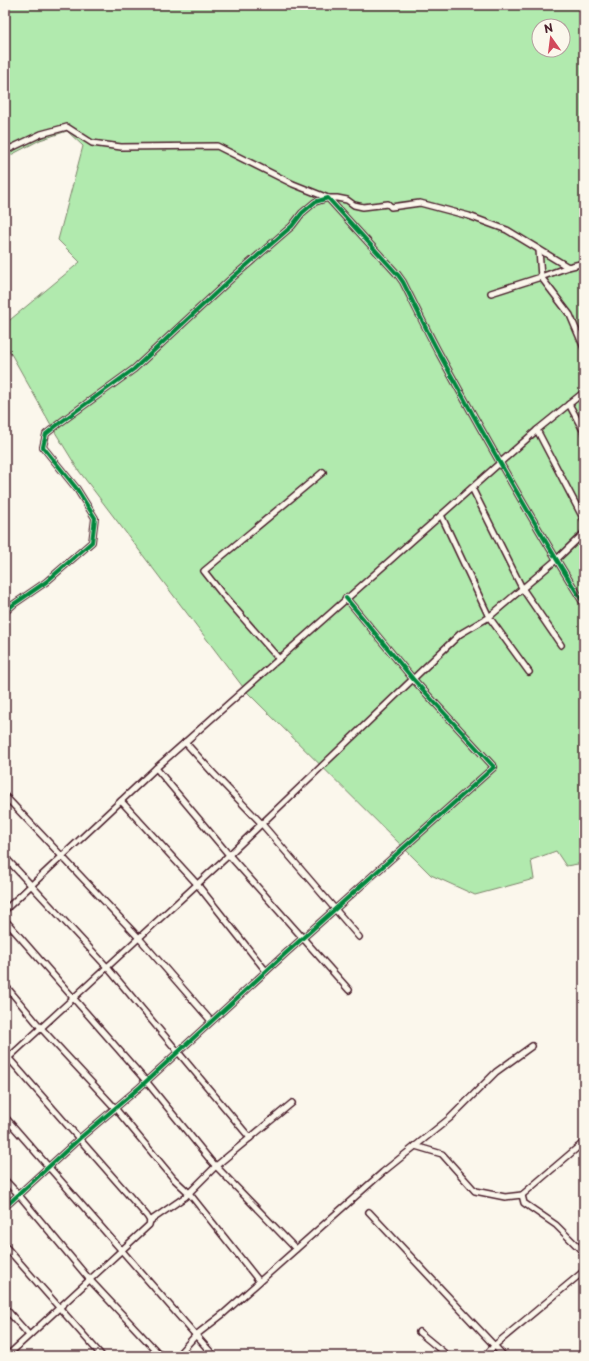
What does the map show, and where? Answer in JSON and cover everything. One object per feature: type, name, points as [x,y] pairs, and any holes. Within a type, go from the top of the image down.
[{"type":"street","points":[[5,151],[41,134],[67,127],[92,143],[121,147],[217,146],[293,184],[328,198],[403,282],[440,354],[501,463],[556,560],[584,604]]},
{"type":"street","points":[[5,612],[46,582],[92,542],[96,518],[77,489],[43,447],[46,434],[134,369],[232,278],[292,226],[302,213],[315,202],[328,198],[337,198],[347,200],[354,205],[363,207],[388,204],[391,207],[420,203],[469,216],[508,230],[568,267]]},
{"type":"street","points":[[539,250],[541,277],[570,315],[584,348]]},
{"type":"street","points":[[491,293],[584,263]]},
{"type":"street","points":[[5,910],[156,768],[346,598],[537,430],[584,392]]},
{"type":"street","points":[[569,404],[584,432]]},
{"type":"street","points":[[537,430],[584,520]]},
{"type":"street","points":[[279,659],[204,571],[323,472]]},
{"type":"street","points":[[472,488],[522,588],[561,645]]},
{"type":"street","points":[[441,515],[489,617],[529,672]]},
{"type":"street","points":[[150,1221],[80,1138],[6,1057],[41,1028],[229,855],[460,634],[489,617],[584,534]]},
{"type":"street","points":[[5,1207],[494,767],[413,679],[346,598]]},
{"type":"street","points":[[186,742],[213,773],[262,824],[359,937]]},
{"type":"street","points":[[156,768],[229,855],[349,990]]},
{"type":"street","points":[[5,796],[139,938],[211,1021]]},
{"type":"street","points":[[121,801],[197,884],[266,971]]},
{"type":"street","points":[[5,857],[107,967],[250,1138]]},
{"type":"street","points":[[5,920],[146,1081],[216,1166],[296,1249]]},
{"type":"street","points":[[5,985],[41,1028],[115,1108],[174,1179],[189,1193],[259,1281]]},
{"type":"street","points":[[177,1356],[196,1335],[223,1314],[383,1172],[450,1118],[496,1072],[532,1046]]},
{"type":"street","points":[[7,1356],[149,1225],[150,1221],[189,1193],[216,1166],[292,1103]]},
{"type":"street","points":[[5,1117],[214,1356]]},
{"type":"street","points":[[414,1146],[442,1154],[475,1191],[504,1197],[522,1195],[584,1142]]},
{"type":"street","points":[[5,1180],[90,1280],[161,1356]]},
{"type":"street","points":[[522,1195],[524,1203],[556,1225],[584,1253]]},
{"type":"street","points":[[369,1212],[504,1356]]},
{"type":"street","points":[[5,1246],[102,1356]]},
{"type":"street","points":[[485,1356],[584,1271]]},
{"type":"street","points":[[5,1308],[29,1335]]},
{"type":"street","points":[[419,1332],[448,1356]]},
{"type":"green space","points":[[5,5],[584,5],[584,863],[566,866],[556,851],[531,860],[534,879],[475,895],[431,875],[246,691],[79,471],[55,432],[5,343],[5,324],[80,262],[58,240],[83,146],[67,131],[40,140],[5,158]]},
{"type":"cycle path","points":[[5,612],[46,582],[92,542],[95,518],[77,489],[43,447],[46,434],[134,369],[232,278],[292,226],[302,213],[315,202],[328,198],[403,282],[435,346],[492,449],[546,543],[584,604]]},
{"type":"cycle path","points":[[5,1207],[494,767],[413,679],[346,598]]}]
